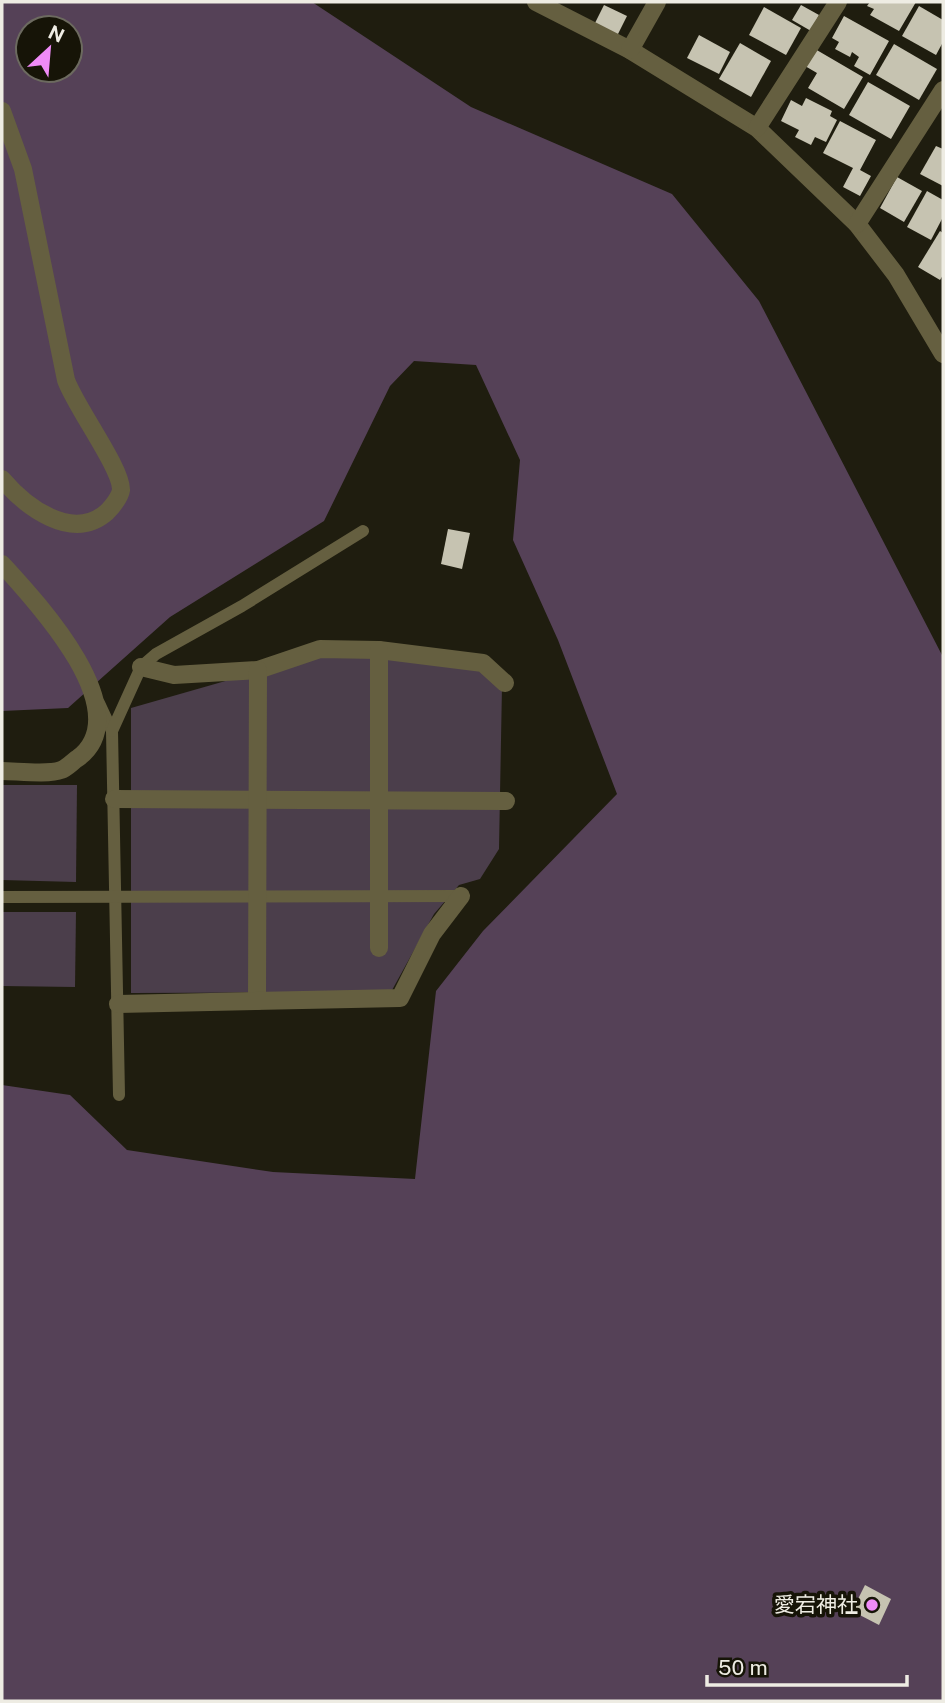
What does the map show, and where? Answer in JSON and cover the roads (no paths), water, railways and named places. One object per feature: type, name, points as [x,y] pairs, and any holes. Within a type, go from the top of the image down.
[{"type":"street","points":[[536,2],[630,50],[757,128],[857,224],[896,275],[943,355]]},
{"type":"street","points":[[630,50],[657,2]]},
{"type":"street","points":[[757,128],[838,2]]},
{"type":"street","points":[[857,224],[943,90]]},
{"type":"street","points":[[2,111],[23,169],[66,380],[73,400],[117,475],[121,490],[113,506],[101,517],[85,523],[64,522],[41,515],[16,496],[2,479]]},
{"type":"street","points":[[2,564],[47,614],[95,695],[99,723],[88,751],[60,771],[2,771]]},
{"type":"street","points":[[141,667],[174,674],[258,670],[320,649],[379,650],[483,663],[505,682]]},
{"type":"street","points":[[379,650],[379,948]]},
{"type":"street","points":[[257,1001],[258,670]]},
{"type":"street","points":[[114,799],[506,801]]},
{"type":"street","points":[[118,1004],[400,998],[432,934],[461,896]]},
{"type":"lane","points":[[112,731],[141,667],[156,654],[242,606],[363,531]]},
{"type":"lane","points":[[95,695],[112,731],[119,1095]]},
{"type":"lane","points":[[2,897],[116,899],[461,896]]},
{"type":"place","name":"愛宕神社","points":[[872,1605]]}]
